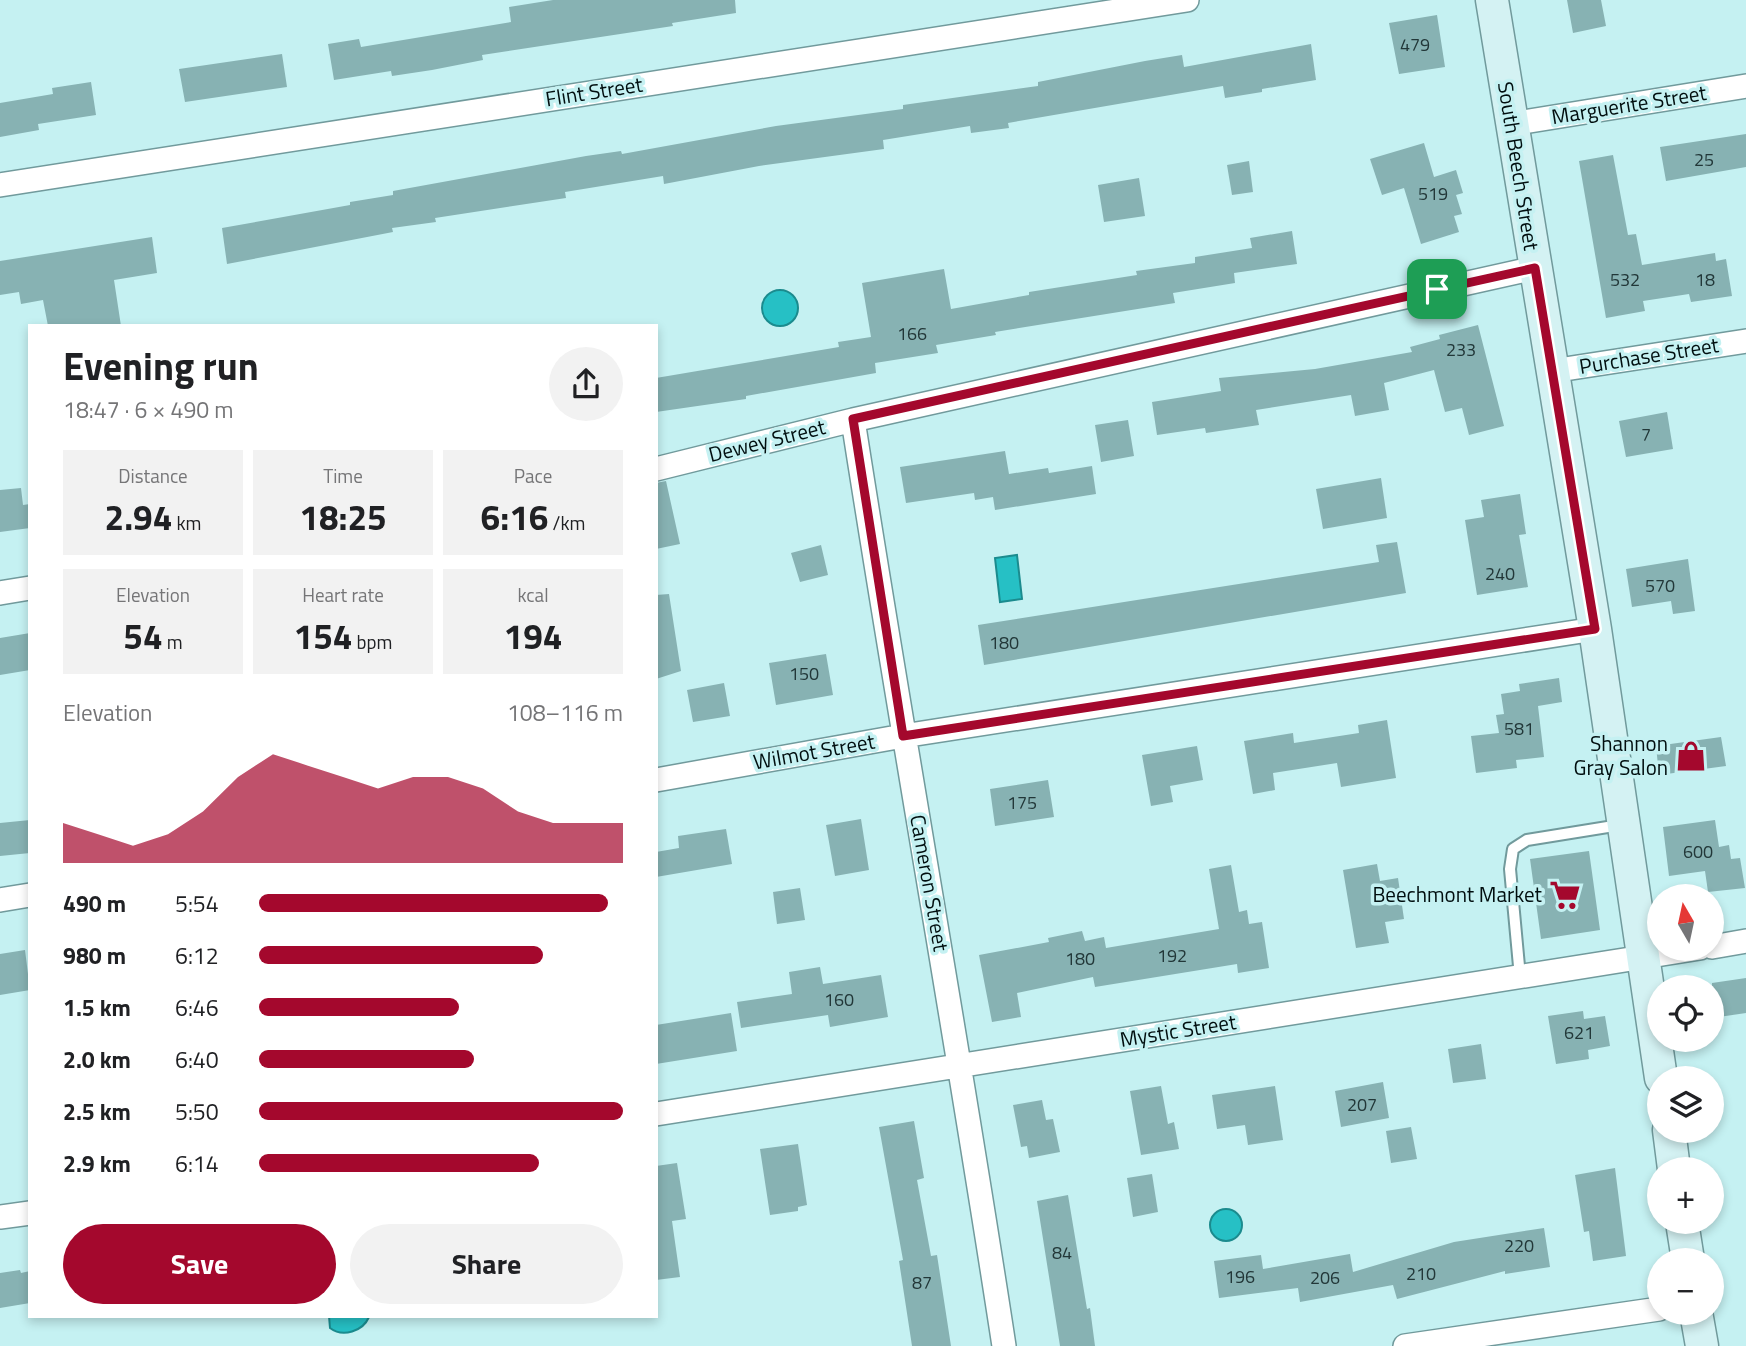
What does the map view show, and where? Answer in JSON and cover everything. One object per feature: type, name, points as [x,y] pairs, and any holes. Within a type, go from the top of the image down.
[{"type":"street","name":"Flint Street","points":[[0,185],[1187,0]]},
{"type":"street","name":"South Beech Street","points":[[1492,0],[1595,629],[1659,1066]]},
{"type":"street","name":"Marguerite Street","points":[[1511,124],[1746,86]]},
{"type":"street","name":"Dewey Street","points":[[658,468],[853,419],[1535,268]]},
{"type":"street","name":"Purchase Street","points":[[1552,371],[1746,341]]},
{"type":"street","name":"Cameron Street","points":[[853,419],[903,736],[961,1065],[1004,1346]]},
{"type":"street","points":[[0,593],[28,588]]},
{"type":"street","name":"Wilmot Street","points":[[658,780],[903,736],[1595,629]]},
{"type":"street","points":[[0,900],[28,895]]},
{"type":"street","points":[[1724,945],[1746,941]]},
{"type":"street","name":"Mystic Street","points":[[658,1114],[1647,956]]},
{"type":"street","points":[[0,1217],[28,1213]]},
{"type":"street","points":[[1405,1346],[1647,1310]]},
{"type":"street","points":[[1698,1325],[1702,1346]]},
{"type":"lane","points":[[1520,977],[1510,869],[1513,849],[1527,840],[1622,825]]},
{"type":"water","points":[[780,290],[792,296],[798,308],[792,320],[780,326],[768,320],[762,308],[768,296]]},
{"type":"water","points":[[1017,555],[1022,599],[1000,602],[995,558]]},
{"type":"water","points":[[1226,1209],[1238,1213],[1242,1225],[1238,1237],[1226,1241],[1214,1237],[1210,1225],[1214,1213]]},
{"type":"water","points":[[329,1318],[368,1318],[352,1332],[330,1328]]},
{"type":"building","points":[[553,0],[735,0],[736,13],[672,23],[673,26],[482,55],[483,60],[432,70],[392,76],[391,71],[334,80],[328,44],[359,39],[361,47],[511,22],[509,7]]},
{"type":"building","points":[[1567,0],[1601,0],[1606,26],[1573,33]]},
{"type":"building","points":[[1437,15],[1445,67],[1399,74],[1389,23]]},
{"type":"building","points":[[1311,44],[1316,80],[1262,89],[1262,92],[1225,98],[1223,86],[1008,123],[1009,128],[971,133],[970,126],[883,140],[884,149],[759,166],[664,184],[663,176],[565,192],[566,198],[435,218],[436,222],[392,228],[393,232],[227,264],[222,228],[350,205],[350,202],[393,195],[393,191],[586,156],[621,151],[622,154],[776,126],[903,109],[903,105],[1038,86],[1038,82],[1182,55],[1184,67]]},
{"type":"building","points":[[282,54],[287,87],[185,102],[179,69]]},
{"type":"building","points":[[91,82],[96,115],[38,124],[39,130],[0,137],[0,103],[53,94],[52,88]]},
{"type":"building","points":[[1746,134],[1746,167],[1666,181],[1660,147]]},
{"type":"building","points":[[1424,143],[1434,177],[1456,170],[1463,193],[1456,195],[1462,214],[1454,216],[1459,232],[1421,244],[1404,188],[1382,195],[1370,159]]},
{"type":"building","points":[[1613,155],[1628,235],[1636,234],[1642,265],[1715,253],[1716,261],[1726,259],[1732,296],[1691,302],[1689,294],[1643,301],[1645,311],[1606,318],[1579,161]]},
{"type":"building","points":[[1249,161],[1253,192],[1232,195],[1227,165]]},
{"type":"building","points":[[1139,178],[1145,216],[1104,222],[1098,185]]},
{"type":"building","points":[[1292,231],[1297,264],[1234,273],[1235,283],[1173,293],[1175,303],[995,332],[996,335],[936,345],[938,353],[875,363],[876,373],[746,396],[746,399],[658,412],[658,378],[839,347],[838,342],[871,337],[862,283],[944,269],[951,309],[1029,295],[1029,292],[1137,275],[1136,271],[1195,263],[1195,257],[1252,248],[1250,238]]},
{"type":"building","points":[[152,237],[157,273],[114,280],[121,324],[48,324],[43,300],[21,304],[19,292],[0,295],[0,261]]},
{"type":"building","points":[[1478,325],[1504,426],[1469,435],[1462,408],[1445,412],[1434,370],[1384,383],[1389,410],[1355,416],[1351,395],[1256,410],[1259,425],[1206,433],[1205,428],[1157,435],[1152,402],[1221,391],[1219,378],[1315,369],[1412,352],[1410,347],[1440,339],[1439,335]]},
{"type":"building","points":[[1667,412],[1673,449],[1626,457],[1619,421]]},
{"type":"building","points":[[1128,420],[1134,456],[1101,462],[1095,425]]},
{"type":"building","points":[[1005,451],[1009,474],[1048,468],[1049,473],[1092,466],[1096,494],[995,510],[993,497],[975,500],[974,493],[906,503],[900,467]]},
{"type":"building","points":[[1381,478],[1387,518],[1323,529],[1316,489]]},
{"type":"building","points":[[666,481],[680,544],[658,549],[658,483]]},
{"type":"building","points":[[21,488],[23,505],[28,504],[28,528],[0,532],[0,490]]},
{"type":"building","points":[[1520,494],[1526,534],[1519,535],[1528,587],[1477,595],[1465,520],[1484,517],[1481,500]]},
{"type":"building","points":[[1397,542],[1406,593],[984,665],[978,625],[1379,562],[1376,545]]},
{"type":"building","points":[[821,545],[828,575],[800,582],[791,553]]},
{"type":"building","points":[[1688,559],[1695,611],[1673,614],[1671,601],[1632,607],[1626,569]]},
{"type":"building","points":[[669,594],[681,671],[658,678],[658,595]]},
{"type":"building","points":[[28,633],[28,670],[0,675],[0,638]]},
{"type":"building","points":[[826,654],[833,695],[776,705],[769,663]]},
{"type":"building","points":[[1559,678],[1562,702],[1538,706],[1544,757],[1516,760],[1517,768],[1476,773],[1471,736],[1499,733],[1496,715],[1504,714],[1501,694],[1520,691],[1519,684]]},
{"type":"building","points":[[724,683],[730,716],[693,722],[687,690]]},
{"type":"building","points":[[1387,720],[1396,778],[1341,787],[1337,763],[1273,773],[1275,790],[1253,794],[1244,741],[1293,733],[1294,743],[1359,733],[1358,725]]},
{"type":"building","name":"Shannon Gray Salon","points":[[1721,737],[1726,766],[1659,775],[1656,746]]},
{"type":"building","points":[[1197,746],[1203,780],[1170,786],[1173,802],[1151,806],[1142,755]]},
{"type":"building","points":[[1048,780],[1054,817],[995,826],[990,789]]},
{"type":"building","points":[[861,819],[869,870],[835,876],[826,825]]},
{"type":"building","points":[[28,820],[28,853],[0,856],[0,823]]},
{"type":"building","points":[[1715,820],[1719,847],[1729,845],[1731,859],[1740,858],[1745,888],[1724,890],[1724,884],[1707,884],[1705,871],[1669,876],[1663,827]]},
{"type":"building","points":[[726,829],[732,864],[658,877],[658,852],[679,848],[678,836]]},
{"type":"building","name":"Beechmont Market","points":[[1589,851],[1600,930],[1541,939],[1530,859]]},
{"type":"building","points":[[1377,864],[1380,881],[1398,878],[1404,919],[1385,922],[1389,943],[1356,948],[1343,870]]},
{"type":"building","points":[[1231,865],[1239,912],[1247,910],[1249,924],[1262,922],[1269,968],[1238,973],[1237,964],[1095,987],[1093,977],[1017,993],[1021,1017],[992,1022],[979,955],[1049,942],[1048,938],[1082,931],[1085,941],[1104,937],[1106,948],[1219,929],[1209,869]]},
{"type":"building","points":[[800,888],[805,920],[777,924],[773,892]]},
{"type":"building","points":[[25,950],[28,990],[0,995],[0,954]]},
{"type":"building","points":[[820,967],[823,984],[881,975],[888,1017],[830,1027],[828,1015],[741,1028],[737,1002],[792,994],[789,972]]},
{"type":"building","points":[[1746,978],[1746,1013],[1724,1016],[1724,981]]},
{"type":"building","points":[[1583,1011],[1584,1019],[1605,1016],[1610,1046],[1588,1050],[1589,1059],[1556,1064],[1548,1016]]},
{"type":"building","points":[[731,1013],[737,1051],[658,1064],[658,1025]]},
{"type":"building","points":[[1481,1044],[1486,1079],[1453,1083],[1448,1049]]},
{"type":"building","points":[[1383,1082],[1389,1118],[1341,1127],[1335,1091]]},
{"type":"building","points":[[1161,1086],[1168,1124],[1174,1122],[1179,1149],[1141,1155],[1130,1091]]},
{"type":"building","points":[[1275,1086],[1283,1140],[1248,1145],[1245,1125],[1217,1129],[1212,1095]]},
{"type":"building","points":[[1042,1100],[1046,1120],[1053,1119],[1060,1152],[1029,1158],[1027,1146],[1021,1147],[1013,1105]]},
{"type":"building","points":[[914,1121],[924,1178],[917,1180],[931,1256],[937,1255],[951,1346],[912,1346],[899,1261],[903,1260],[879,1127]]},
{"type":"building","points":[[1411,1127],[1417,1159],[1391,1163],[1386,1131]]},
{"type":"building","points":[[798,1144],[807,1205],[798,1207],[798,1211],[770,1215],[760,1149]]},
{"type":"building","points":[[677,1163],[686,1219],[672,1221],[680,1277],[658,1280],[658,1166]]},
{"type":"building","points":[[1615,1168],[1626,1256],[1593,1261],[1589,1231],[1584,1232],[1575,1175]]},
{"type":"building","points":[[1152,1174],[1158,1212],[1133,1217],[1127,1178]]},
{"type":"building","points":[[1068,1195],[1095,1346],[1060,1346],[1037,1201]]},
{"type":"building","points":[[1544,1228],[1550,1267],[1505,1274],[1505,1271],[1397,1299],[1393,1285],[1300,1302],[1298,1288],[1219,1298],[1214,1261],[1261,1255],[1263,1269],[1350,1254],[1353,1272],[1454,1242]]},
{"type":"building","points":[[28,1271],[28,1303],[0,1308],[0,1273]]},
{"type":"place","name":"Shannon Gray Salon","points":[[1691,756]]},
{"type":"place","name":"Beechmont Market","points":[[1565,895]]},
{"type":"route","points":[[1535,268],[1595,629],[903,736],[853,419],[1437,289],[1535,268]]}]
